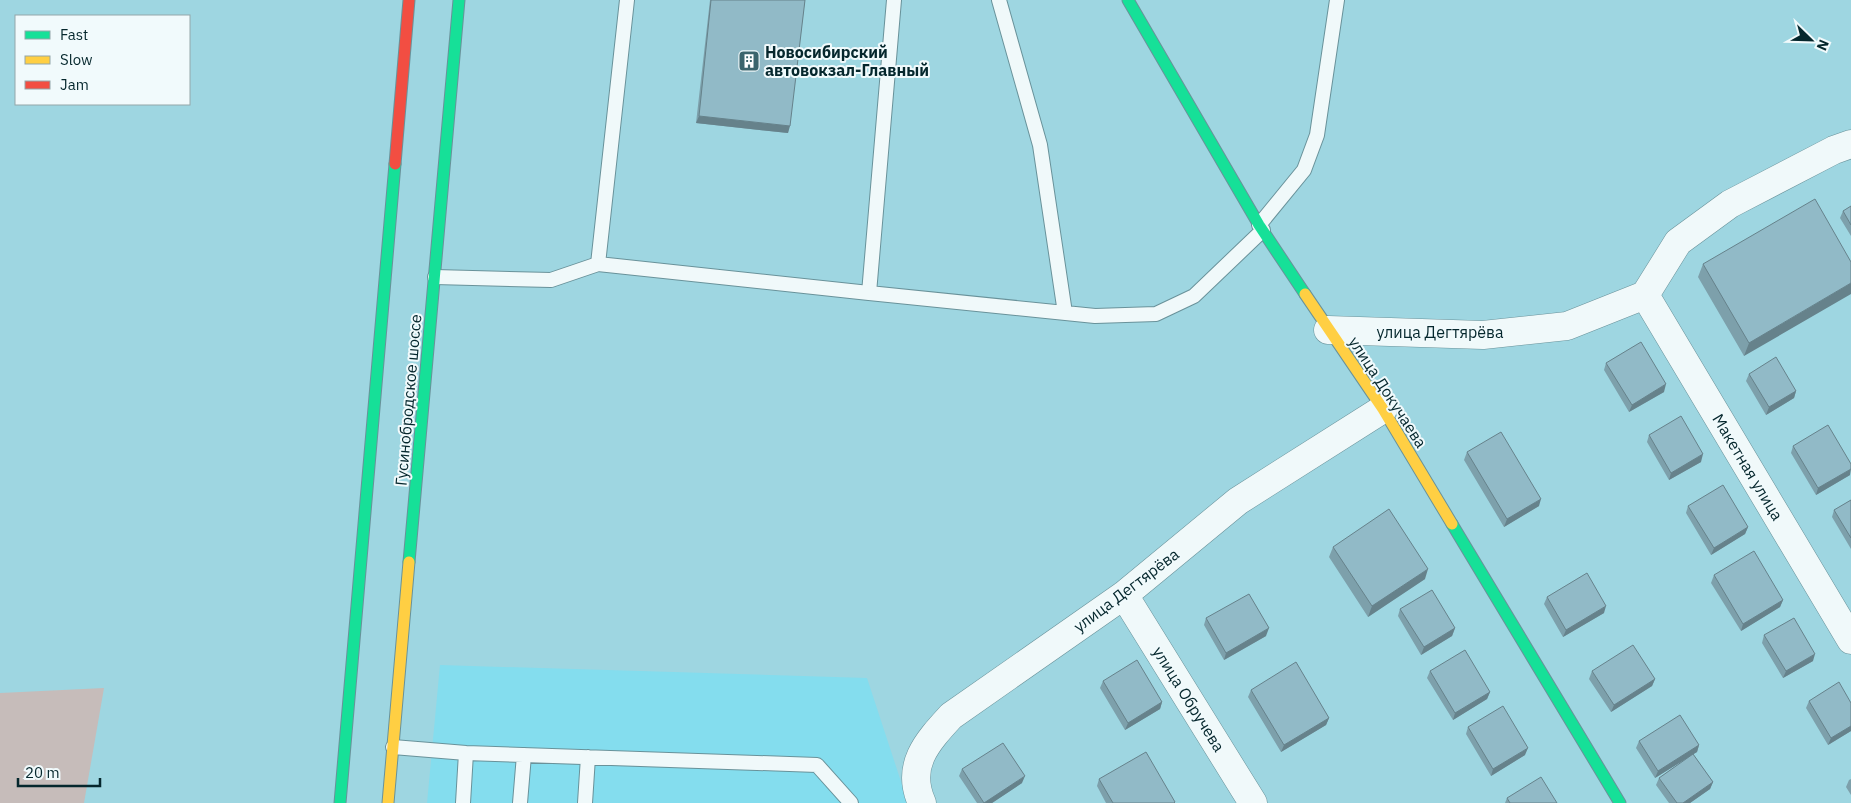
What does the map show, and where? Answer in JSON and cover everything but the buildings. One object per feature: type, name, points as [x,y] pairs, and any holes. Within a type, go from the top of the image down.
[{"type":"main road","name":"Гусинобродское шоссе","points":[[340,803],[409,0]]},
{"type":"main road","name":"Гусинобродское шоссе","points":[[388,803],[460,0]]},
{"type":"main road","name":"улица Докучаева","points":[[1128,0],[1261,227],[1328,330],[1383,409],[1620,803]]},
{"type":"street","points":[[1645,295],[1678,242],[1693,231],[1730,204],[1834,150],[1851,144]]},
{"type":"street","name":"улица Дегтярёва","points":[[1328,330],[1483,335],[1567,326],[1645,295]]},
{"type":"street","name":"Макетная улица","points":[[1645,295],[1851,640]]},
{"type":"street","name":"улица Дегтярёва","points":[[922,803],[916,779],[919,756],[951,716],[1124,595],[1238,501],[1383,409]]},
{"type":"street","name":"улица Обручева","points":[[1124,595],[1253,803]]},
{"type":"lane","points":[[598,264],[627,0]]},
{"type":"lane","points":[[869,293],[894,0]]},
{"type":"lane","points":[[999,0],[1040,145],[1065,313]]},
{"type":"lane","points":[[435,277],[551,280],[598,264],[1095,316],[1156,314],[1194,296],[1261,227],[1304,170],[1317,135],[1337,0]]},
{"type":"lane","points":[[393,747],[466,753],[818,764],[850,803]]},
{"type":"lane","points":[[463,803],[466,753]]},
{"type":"lane","points":[[520,803],[524,755]]},
{"type":"lane","points":[[585,803],[588,757]]},
{"type":"shaded area","points":[[440,665],[867,678],[908,803],[427,803]]},
{"type":"shaded area","points":[[104,688],[84,803],[0,803],[0,693]]},
{"type":"traffic: fast","points":[[409,562],[459,0]]},
{"type":"traffic: fast","points":[[1128,0],[1259,225],[1305,294]]},
{"type":"traffic: fast","points":[[340,803],[395,164]]},
{"type":"traffic: fast","points":[[1452,524],[1620,803]]},
{"type":"traffic: slow","points":[[1305,294],[1383,409],[1452,524]]},
{"type":"traffic: slow","points":[[388,803],[409,562]]},
{"type":"traffic: jam","points":[[395,164],[409,0]]},
{"type":"place","name":"Новосибирский автовокзал-Главный","points":[[749,61]]}]
